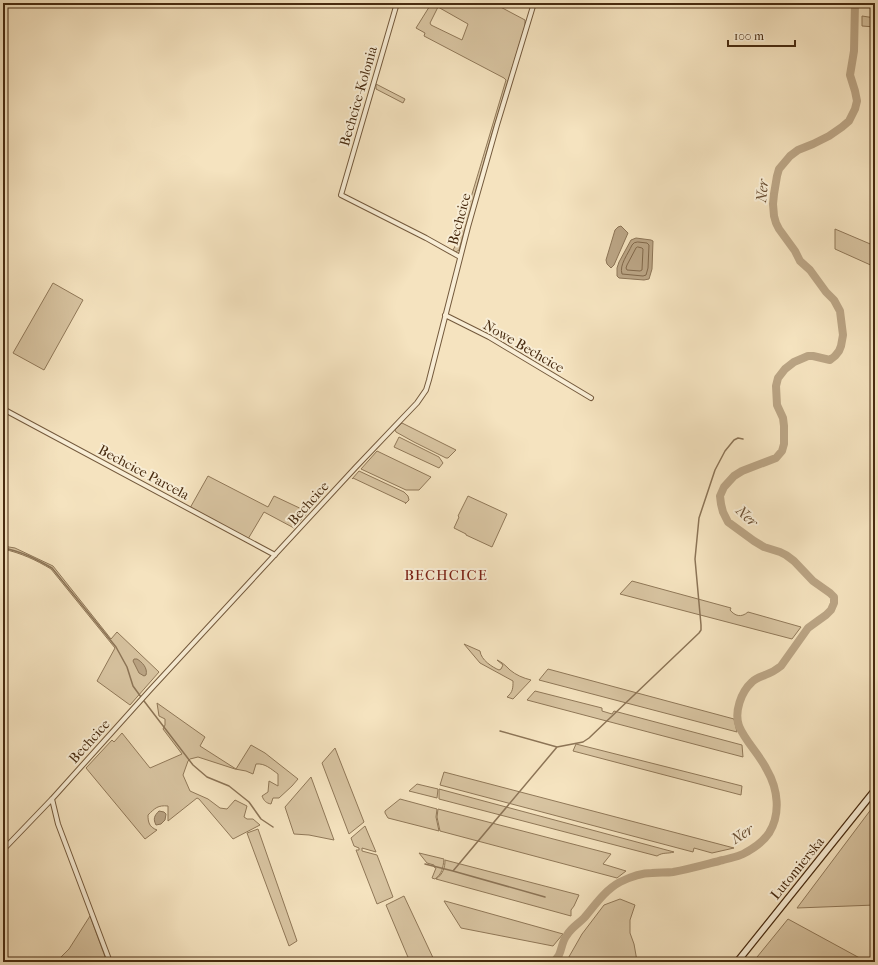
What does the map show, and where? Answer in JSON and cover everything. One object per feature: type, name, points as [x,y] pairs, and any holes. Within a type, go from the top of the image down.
[{"type":"main road","name":"Lutomierska","points":[[737,962],[875,790]]},
{"type":"street","name":"Bechcice-Kolonia","points":[[397,3],[341,195],[460,257]]},
{"type":"street","name":"Bechcice","points":[[3,850],[52,799],[141,700],[421,398],[426,390],[429,380],[482,177],[534,3]]},
{"type":"street","name":"Nowe Bechcice","points":[[445,315],[489,337],[591,398]]},
{"type":"street","name":"Bechcice Parcela","points":[[3,409],[275,555]]},
{"type":"street","points":[[52,799],[58,824],[110,962]]},
{"type":"shaded area","points":[[437,3],[493,3],[525,20],[525,26],[491,137],[459,250],[456,252],[453,250],[458,241],[506,80],[424,36],[425,33],[416,28],[431,4],[436,6]],"holes":[[[438,7],[468,24],[462,40],[431,25],[430,23]]]},
{"type":"shaded area","points":[[862,16],[875,18],[875,27],[862,26]]},
{"type":"shaded area","points":[[376,84],[405,99],[403,103],[376,89]]},
{"type":"shaded area","points":[[835,229],[875,246],[875,267],[835,249]]},
{"type":"shaded area","points":[[53,283],[83,300],[44,370],[13,353]]},
{"type":"shaded area","points":[[402,423],[456,450],[448,458],[446,458],[414,442],[396,432],[395,430]]},
{"type":"shaded area","points":[[399,437],[439,457],[443,463],[439,468],[394,447]]},
{"type":"shaded area","points":[[377,451],[431,477],[419,490],[406,490],[361,469]]},
{"type":"shaded area","points":[[359,471],[404,492],[408,496],[409,500],[406,503],[353,478],[352,479]]},
{"type":"shaded area","points":[[208,476],[268,507],[274,496],[308,512],[294,528],[264,512],[248,539],[190,508]]},
{"type":"shaded area","points":[[468,496],[507,514],[492,547],[454,528]]},
{"type":"shaded area","points":[[3,546],[15,548],[53,566],[111,639],[117,632],[159,672],[130,705],[97,681],[115,648],[51,569],[28,557],[3,549]]},
{"type":"shaded area","points":[[632,581],[731,608],[730,610],[738,616],[748,612],[801,627],[792,639],[620,594]]},
{"type":"shaded area","points":[[464,644],[480,651],[482,657],[496,669],[501,669],[503,665],[497,660],[515,673],[531,680],[513,699],[507,697],[512,690],[513,681],[480,663]]},
{"type":"shaded area","points":[[548,669],[734,719],[737,732],[539,680]]},
{"type":"shaded area","points":[[535,691],[602,708],[602,711],[612,714],[614,711],[742,745],[743,757],[527,700]]},
{"type":"shaded area","points":[[157,703],[205,737],[200,746],[236,769],[251,745],[265,753],[298,779],[279,798],[273,798],[271,804],[265,802],[262,796],[268,792],[269,781],[278,786],[278,774],[268,767],[262,764],[256,764],[253,774],[246,771],[235,769],[198,757],[190,759],[183,775],[190,791],[208,799],[220,808],[227,809],[235,800],[247,806],[244,817],[247,819],[253,819],[260,825],[233,839],[197,798],[168,821],[168,806],[162,806],[155,809],[148,815],[148,820],[151,826],[157,830],[145,839],[86,768],[112,740],[114,742],[122,733],[150,768],[182,754],[163,729],[165,719],[159,716]]},
{"type":"shaded area","points":[[576,744],[742,786],[741,795],[573,751]]},
{"type":"shaded area","points":[[335,748],[364,822],[349,834],[322,763]]},
{"type":"shaded area","points":[[444,772],[734,848],[712,853],[694,848],[693,852],[440,785]]},
{"type":"shaded area","points":[[311,777],[334,840],[309,835],[294,834],[285,807]]},
{"type":"shaded area","points":[[417,784],[438,789],[437,798],[409,791]]},
{"type":"shaded area","points":[[439,789],[674,852],[657,856],[439,799]]},
{"type":"shaded area","points":[[400,799],[437,809],[436,817],[439,831],[388,818],[385,811]]},
{"type":"shaded area","points":[[875,804],[875,905],[797,908]]},
{"type":"shaded area","points":[[438,809],[611,854],[603,864],[626,871],[617,878],[440,831],[437,817]]},
{"type":"shaded area","points":[[365,826],[376,852],[362,848],[362,851],[377,855],[393,897],[377,904],[356,850],[359,850],[359,848],[354,846],[351,838]]},
{"type":"shaded area","points":[[258,829],[297,941],[289,946],[247,833]]},
{"type":"shaded area","points":[[419,853],[444,859],[442,870],[435,879],[432,878],[436,868],[434,865],[427,863]]},
{"type":"shaded area","points":[[445,860],[579,895],[571,910],[571,916],[436,879],[443,871]]},
{"type":"shaded area","points":[[404,896],[435,962],[410,962],[386,905]]},
{"type":"shaded area","points":[[620,899],[635,905],[630,920],[630,933],[634,944],[637,961],[566,962],[582,934],[604,905]]},
{"type":"shaded area","points":[[444,901],[563,934],[553,946],[461,928]]},
{"type":"shaded area","points":[[90,916],[107,962],[56,962],[69,949]]},
{"type":"shaded area","points":[[788,919],[867,962],[753,962]]},
{"type":"water","points":[[621,226],[628,233],[614,265],[611,268],[607,264],[606,260],[615,230]]},
{"type":"water","points":[[636,238],[653,241],[652,269],[649,279],[619,278],[617,276],[617,268],[619,262],[631,240]]},
{"type":"water","points":[[134,659],[137,659],[144,666],[146,675],[144,676],[139,673],[133,661]]},
{"type":"water","points":[[159,811],[166,814],[165,820],[161,824],[156,825],[154,818]]},
{"type":"waterway","name":"Ner","points":[[554,962],[559,955],[564,940],[569,933],[605,893],[615,885],[628,878],[639,875],[679,871],[741,855],[754,848],[764,839],[773,826],[777,810],[774,785],[764,764],[739,726],[737,715],[738,709],[748,686],[758,678],[781,666],[808,628],[831,610],[834,603],[834,597],[813,581],[794,561],[786,555],[764,547],[728,522],[723,512],[720,496],[724,487],[734,476],[742,471],[776,458],[782,451],[784,444],[784,426],[783,418],[777,405],[776,386],[778,378],[785,369],[794,362],[808,356],[830,360],[839,351],[841,346],[843,335],[840,311],[834,300],[826,292],[810,270],[800,261],[795,251],[779,229],[774,216],[773,204],[779,169],[790,156],[798,150],[829,136],[842,127],[849,121],[855,109],[857,101],[850,75],[854,51],[855,3]]},
{"type":"waterway","points":[[500,731],[557,747],[583,742],[699,633],[701,630],[701,625],[695,559],[699,518],[715,470],[725,451],[734,440],[738,438],[743,439]]},
{"type":"waterway","points":[[3,548],[22,553],[52,568],[116,647],[127,667],[133,686],[141,697]]},
{"type":"waterway","points":[[144,701],[193,765],[207,777],[229,786],[249,802],[261,819],[273,827]]},
{"type":"waterway","points":[[425,864],[453,871],[557,747]]},
{"type":"waterway","points":[[453,871],[545,897]]},
{"type":"district","name":"BECHCICE","points":[[446,575]]}]
